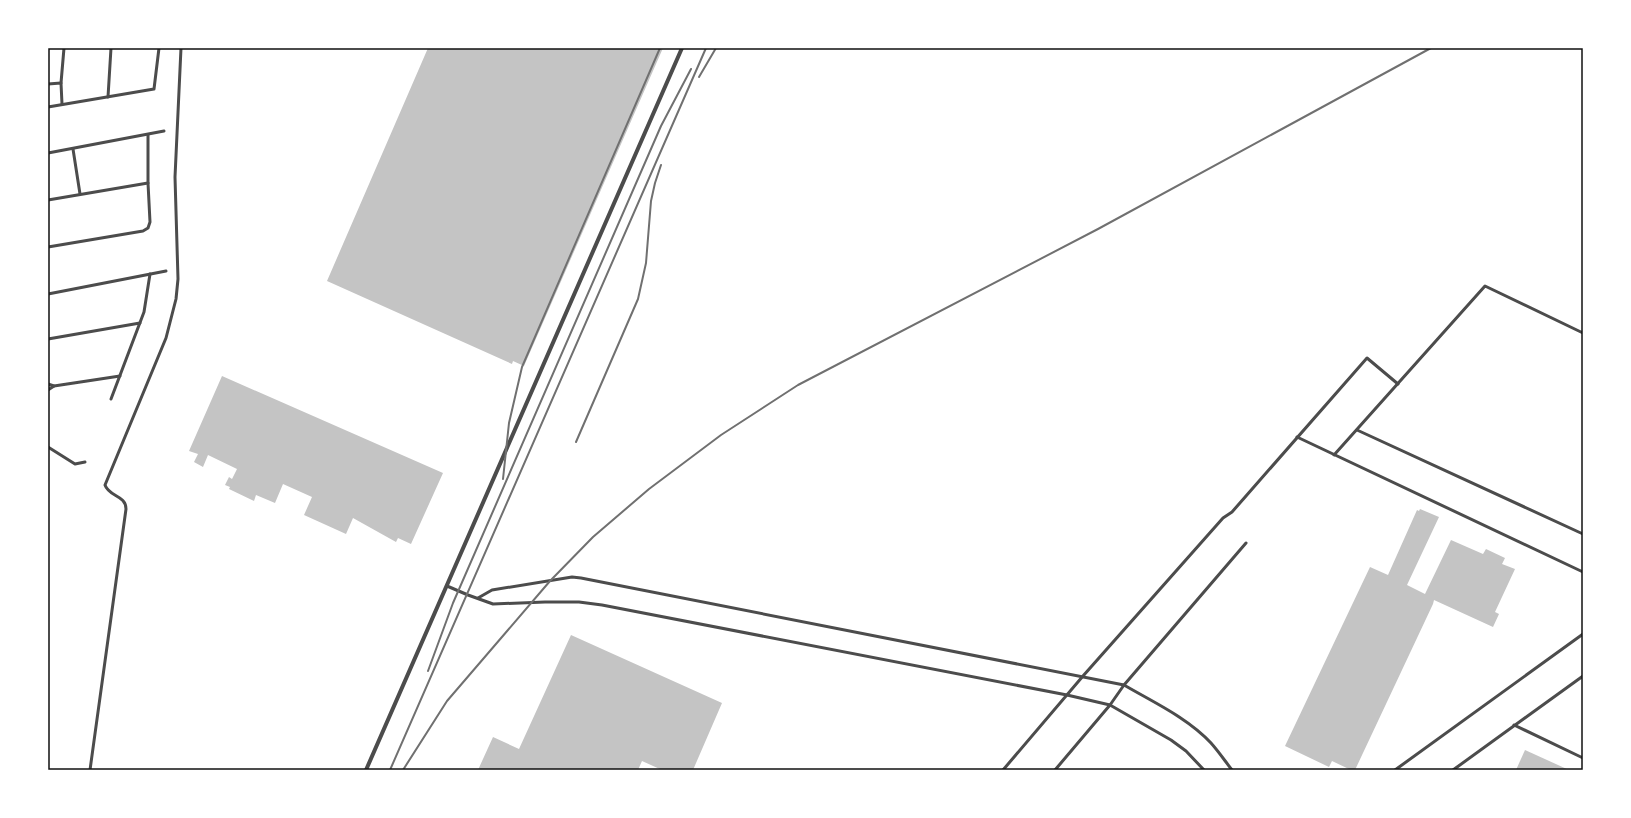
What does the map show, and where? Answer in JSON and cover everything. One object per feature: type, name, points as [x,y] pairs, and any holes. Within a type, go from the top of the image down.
[{"type":"street","points":[[62,104],[61,83],[64,48]]},
{"type":"street","points":[[108,97],[111,48]]},
{"type":"street","points":[[48,107],[154,89],[156,85],[159,48]]},
{"type":"street","points":[[90,770],[126,509],[125,502],[107,490],[106,483],[166,338],[176,299],[178,279],[175,169],[181,48]]},
{"type":"street","points":[[366,770],[682,48]]},
{"type":"street","points":[[48,84],[61,83]]},
{"type":"street","points":[[48,153],[164,131]]},
{"type":"street","points":[[48,247],[143,231],[148,228],[150,222],[148,135]]},
{"type":"street","points":[[73,149],[80,194]]},
{"type":"street","points":[[48,200],[148,182]]},
{"type":"street","points":[[48,294],[166,271]]},
{"type":"street","points":[[111,399],[144,312],[150,274]]},
{"type":"street","points":[[1334,454],[1485,286],[1583,332]]},
{"type":"street","points":[[48,340],[140,323]]},
{"type":"street","points":[[1003,770],[1083,676],[1223,518],[1232,512],[1367,358],[1398,384]]},
{"type":"street","points":[[48,390],[54,386],[120,376]]},
{"type":"street","points":[[48,384],[54,386]]},
{"type":"street","points":[[1357,430],[1583,534]]},
{"type":"street","points":[[1297,437],[1583,572]]},
{"type":"street","points":[[48,447],[75,464],[85,462]]},
{"type":"street","points":[[1055,770],[1110,705],[1124,685],[1246,543]]},
{"type":"street","points":[[478,598],[492,590],[576,578],[1124,685],[1180,718],[1195,729],[1211,743],[1232,770]]},
{"type":"street","points":[[447,586],[490,603],[579,602],[602,605],[1067,695],[1110,705],[1171,740],[1186,751],[1204,770]]},
{"type":"street","points":[[1395,770],[1583,634]]},
{"type":"street","points":[[1453,770],[1583,676]]},
{"type":"street","points":[[1514,725],[1583,758]]},
{"type":"building","points":[[428,48],[663,48],[524,366],[513,361],[512,364],[327,281]]},
{"type":"building","points":[[222,376],[443,473],[411,544],[398,538],[396,542],[353,518],[346,534],[304,515],[312,497],[283,484],[275,503],[256,495],[254,501],[229,489],[230,487],[225,485],[229,477],[232,479],[237,469],[208,455],[203,467],[194,462],[198,454],[189,451]]},
{"type":"building","points":[[1420,509],[1439,517],[1407,585],[1425,594],[1451,540],[1483,554],[1486,549],[1505,558],[1502,564],[1515,569],[1495,612],[1499,614],[1493,627],[1434,600],[1355,770],[1351,770],[1332,761],[1329,767],[1285,746],[1370,567],[1388,575],[1417,510],[1419,511]]},
{"type":"building","points":[[571,635],[722,703],[693,770],[662,770],[642,761],[638,770],[478,770],[493,737],[519,749]]},
{"type":"building","points":[[1525,750],[1569,770],[1516,770]]},
{"type":"railway","points":[[503,479],[509,423],[522,367],[660,48]]},
{"type":"railway","points":[[390,770],[706,48]]},
{"type":"railway","points":[[699,77],[716,48]]},
{"type":"railway","points":[[403,770],[447,701],[550,581],[593,537],[649,489],[721,435],[798,385],[1098,229],[1431,48]]},
{"type":"railway","points":[[428,671],[453,603],[661,126],[691,69]]},
{"type":"railway","points":[[576,442],[638,299],[646,263],[651,201],[661,165]]}]
